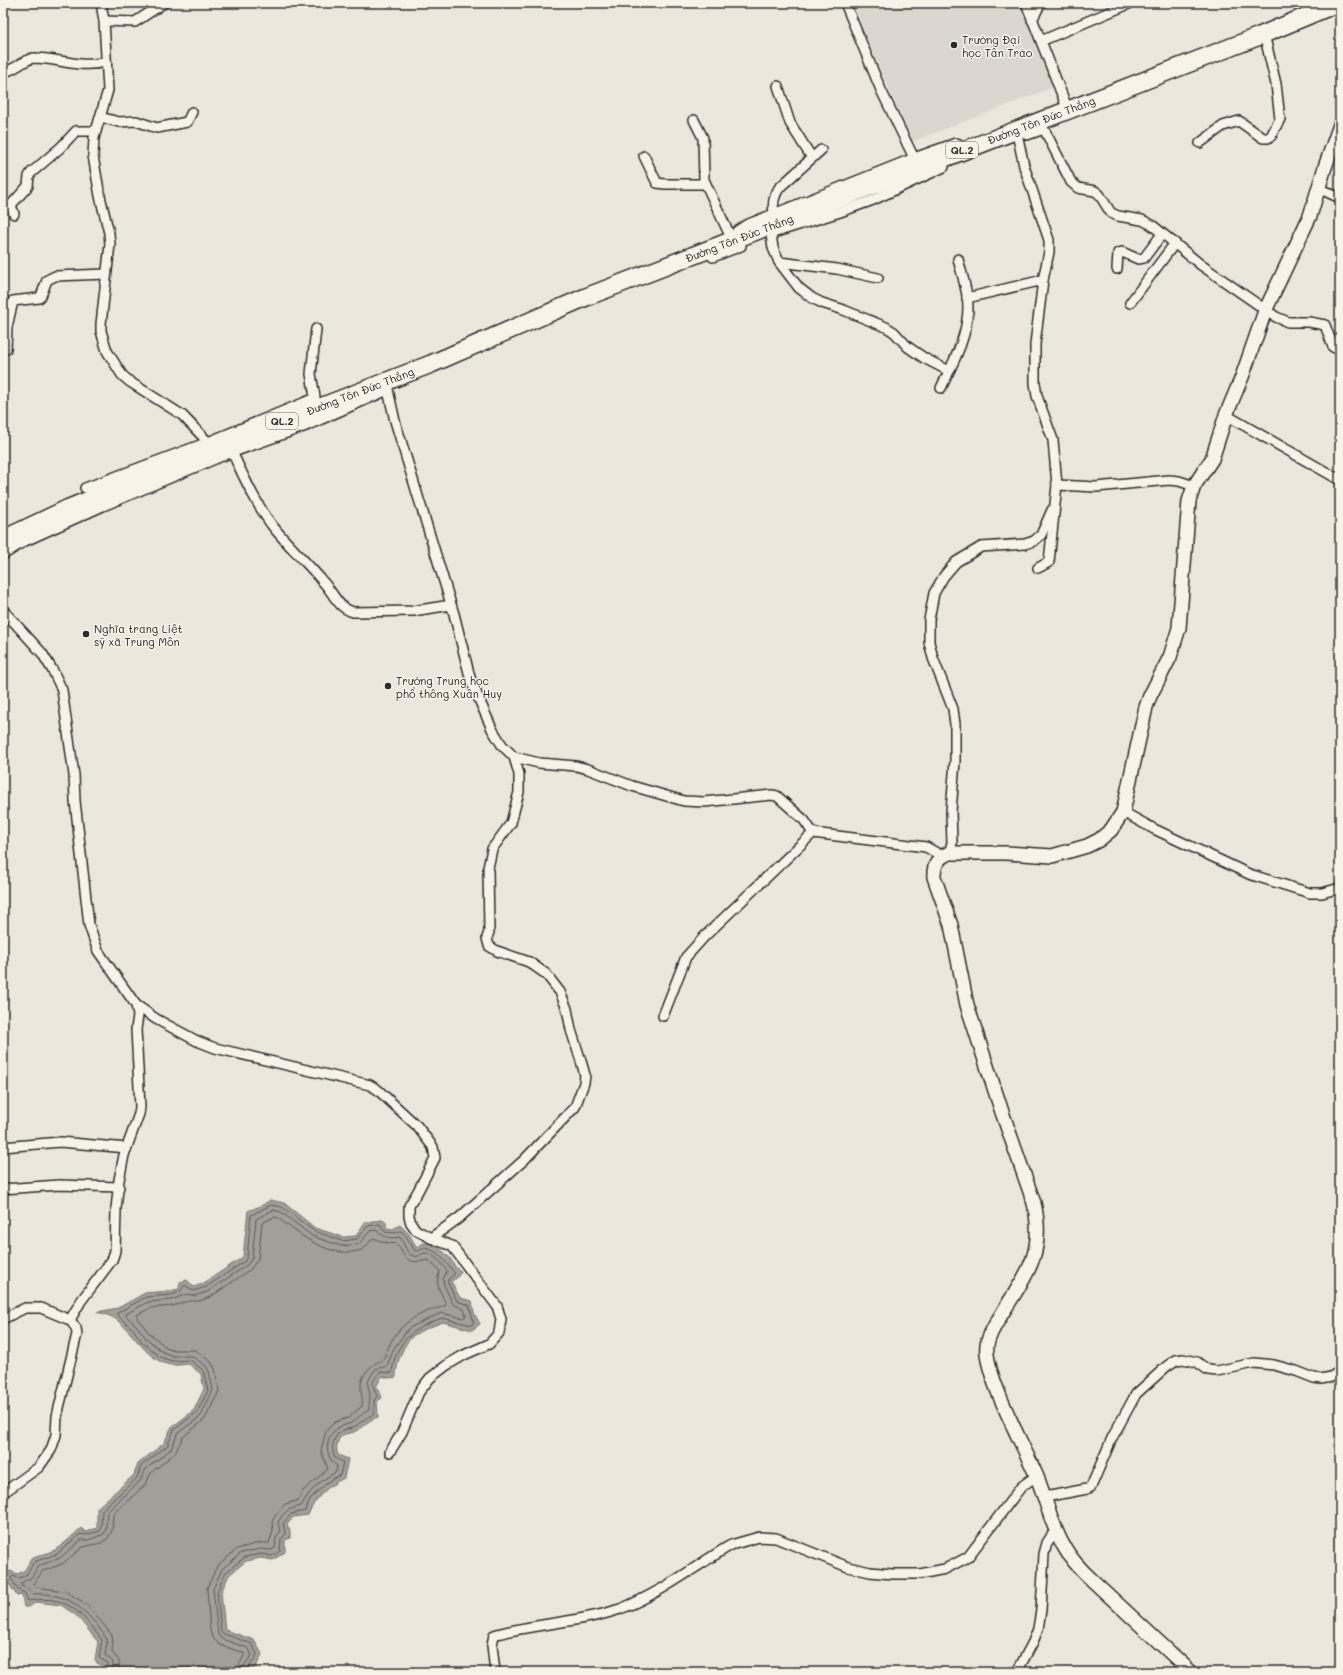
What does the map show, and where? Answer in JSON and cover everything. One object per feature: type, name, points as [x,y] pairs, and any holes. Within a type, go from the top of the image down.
[{"type":"highway","name":"Đường Tôn Đức Thắng","points":[[5,544],[69,508],[219,447],[387,386],[586,297],[734,240],[771,224],[963,154],[1068,110],[1264,34],[1338,3]]},
{"type":"street","points":[[101,3],[104,21],[108,90],[94,138],[93,156],[110,244],[101,331],[103,343],[111,360],[122,375],[130,382],[182,415],[219,447],[272,525],[324,583],[340,606],[353,612],[413,611],[451,605]]},
{"type":"street","points":[[104,21],[135,22],[164,3]]},
{"type":"street","points":[[845,3],[881,90],[914,158]]},
{"type":"street","points":[[1026,3],[1068,110]]},
{"type":"street","points":[[1032,20],[1041,3]]},
{"type":"street","points":[[1041,41],[1131,3]]},
{"type":"street","points":[[1200,143],[1223,126],[1239,121],[1263,138],[1268,138],[1280,119],[1276,84],[1264,34]]},
{"type":"street","points":[[3,72],[8,72],[26,60],[32,58],[80,65],[93,65],[106,62]]},
{"type":"street","points":[[778,86],[790,123],[812,158]]},
{"type":"street","points":[[100,117],[120,122],[136,120],[157,128],[187,122],[192,112]]},
{"type":"street","points":[[694,120],[703,138],[704,180],[734,240]]},
{"type":"street","points":[[514,757],[539,763],[576,766],[588,769],[632,786],[684,801],[704,802],[772,795],[777,796],[804,820],[813,833],[926,847],[946,855],[1006,853],[1052,856],[1087,846],[1099,840],[1111,830],[1123,812],[1146,707],[1170,657],[1180,628],[1187,520],[1189,501],[1194,486],[1212,459],[1226,415],[1242,377],[1265,311],[1310,216],[1340,125]]},
{"type":"street","points":[[771,224],[840,212],[853,203],[873,200],[963,154],[1041,130],[1048,134],[1071,182],[1078,188],[1095,191],[1099,194],[1111,212],[1118,216],[1142,220],[1265,311],[1288,322],[1309,322],[1325,325],[1333,347],[1340,350]]},
{"type":"street","points":[[14,214],[11,205],[28,186],[29,176],[31,173],[60,148],[76,131],[96,131]]},
{"type":"street","points":[[1018,138],[1024,166],[1048,240],[1049,252],[1043,280],[1035,344],[1035,383],[1037,396],[1053,440],[1057,485],[1049,562],[1038,568]]},
{"type":"street","points":[[713,257],[771,224],[847,186],[914,158],[956,143],[959,144],[963,154]]},
{"type":"street","points":[[821,150],[779,188],[774,196],[771,224],[773,248],[779,262],[799,288],[812,298],[886,327],[894,332],[908,347],[918,354],[949,371]]},
{"type":"street","points":[[644,156],[657,182],[665,184],[706,184]]},
{"type":"street","points":[[1318,188],[1340,198]]},
{"type":"street","points":[[1117,269],[1118,253],[1122,252],[1142,260],[1149,254],[1162,234]]},
{"type":"street","points":[[1130,303],[1175,243]]},
{"type":"street","points":[[941,388],[966,327],[968,298],[958,260]]},
{"type":"street","points":[[779,262],[838,270],[878,278]]},
{"type":"street","points":[[6,349],[7,326],[13,301],[39,298],[47,280],[55,276],[106,274]]},
{"type":"street","points":[[968,298],[1043,280]]},
{"type":"street","points":[[85,488],[219,447],[315,397],[311,374],[316,329]]},
{"type":"street","points":[[387,386],[395,421],[435,548],[472,680],[481,706],[498,739],[514,757],[519,774],[519,792],[511,823],[492,849],[488,868],[489,932],[487,942],[489,946],[497,951],[529,962],[546,974],[560,992],[567,1009],[571,1030],[584,1075],[584,1083],[575,1108],[524,1160],[459,1218],[431,1238]]},
{"type":"street","points":[[1226,415],[1340,480]]},
{"type":"street","points":[[1057,485],[1096,487],[1169,480],[1179,481],[1194,486]]},
{"type":"street","points":[[1055,505],[1041,535],[1034,541],[1025,544],[980,547],[956,562],[944,576],[934,593],[929,620],[930,642],[933,658],[953,708],[955,724],[955,761],[951,812],[952,843],[946,855],[936,864],[934,877],[951,925],[967,1005],[1034,1203],[1037,1217],[1038,1240],[1035,1255],[1028,1273],[992,1332],[987,1345],[988,1360],[993,1378],[1045,1497],[1057,1532],[1068,1554],[1077,1566],[1191,1672]]},
{"type":"street","points":[[3,610],[42,653],[62,690],[74,775],[75,801],[91,932],[98,951],[136,1005],[144,1012],[197,1041],[215,1048],[359,1081],[370,1085],[378,1090],[417,1126],[433,1146],[435,1158],[409,1206],[411,1223],[416,1230],[431,1238],[452,1246],[497,1306],[501,1319],[499,1333],[489,1344],[464,1355],[447,1365],[430,1378],[420,1392],[402,1432],[390,1452]]},
{"type":"street","points":[[1123,812],[1154,829],[1249,874],[1310,893],[1322,893],[1340,888]]},
{"type":"street","points":[[663,1016],[686,957],[705,936],[813,833]]},
{"type":"street","points":[[70,1320],[81,1301],[112,1260],[116,1251],[116,1209],[119,1187],[127,1148],[140,1107],[136,1034],[138,1016],[136,1005]]},
{"type":"street","points":[[3,1147],[60,1142],[127,1148]]},
{"type":"street","points":[[3,1190],[59,1185],[119,1187]]},
{"type":"street","points":[[3,1319],[25,1308],[41,1308],[70,1320],[76,1328],[77,1334],[57,1416],[56,1435],[51,1450],[39,1466],[3,1493]]},
{"type":"street","points":[[1045,1497],[1087,1489],[1090,1487],[1112,1438],[1136,1394],[1167,1366],[1176,1360],[1183,1359],[1197,1362],[1208,1370],[1218,1371],[1254,1363],[1274,1365],[1314,1378],[1322,1379],[1331,1377],[1340,1371]]},
{"type":"street","points":[[495,1672],[492,1645],[494,1635],[590,1617],[620,1609],[642,1600],[731,1545],[744,1540],[776,1538],[848,1567],[870,1572],[920,1574],[945,1569],[968,1557],[1022,1487],[1036,1476]]},
{"type":"street","points":[[1017,1672],[1033,1642],[1038,1629],[1041,1610],[1044,1554],[1047,1543],[1052,1535],[1057,1532]]},
{"type":"shaded area","name":"Trường Đại học Tân Trào","points":[[852,3],[1022,3],[1054,87],[911,142]]},
{"type":"water","points":[[270,1200],[284,1203],[315,1228],[343,1237],[356,1236],[365,1222],[382,1220],[386,1222],[386,1228],[393,1229],[400,1225],[409,1234],[417,1248],[423,1243],[436,1245],[450,1258],[456,1268],[461,1271],[457,1278],[451,1281],[460,1298],[472,1301],[474,1313],[480,1324],[472,1330],[443,1322],[421,1331],[410,1339],[401,1354],[397,1366],[396,1377],[389,1378],[382,1376],[376,1387],[382,1398],[377,1401],[378,1417],[354,1432],[342,1435],[338,1440],[338,1455],[348,1459],[344,1478],[322,1493],[314,1503],[308,1515],[293,1517],[287,1525],[290,1531],[290,1538],[285,1540],[285,1552],[273,1560],[261,1558],[246,1561],[229,1575],[221,1592],[225,1630],[254,1640],[262,1654],[256,1667],[250,1672],[105,1672],[104,1666],[97,1663],[95,1659],[98,1642],[77,1616],[61,1605],[36,1602],[29,1607],[24,1607],[22,1595],[17,1596],[4,1576],[10,1571],[18,1574],[25,1570],[31,1559],[55,1550],[81,1528],[85,1532],[97,1528],[97,1508],[134,1475],[138,1464],[164,1443],[171,1428],[194,1410],[204,1389],[201,1374],[189,1364],[171,1365],[155,1358],[148,1353],[117,1320],[97,1312],[118,1308],[145,1293],[179,1289],[180,1282],[187,1280],[194,1287],[204,1283],[243,1257],[248,1211],[263,1205]]},
{"type":"place","name":"Trường Đại học Tân Trào","points":[[954,45]]},
{"type":"place","name":"Nghĩa trang Liệt sỹ xã Trung Môn","points":[[86,634]]},
{"type":"place","name":"Trường Trung học phổ thông Xuân Huy","points":[[388,686]]}]
